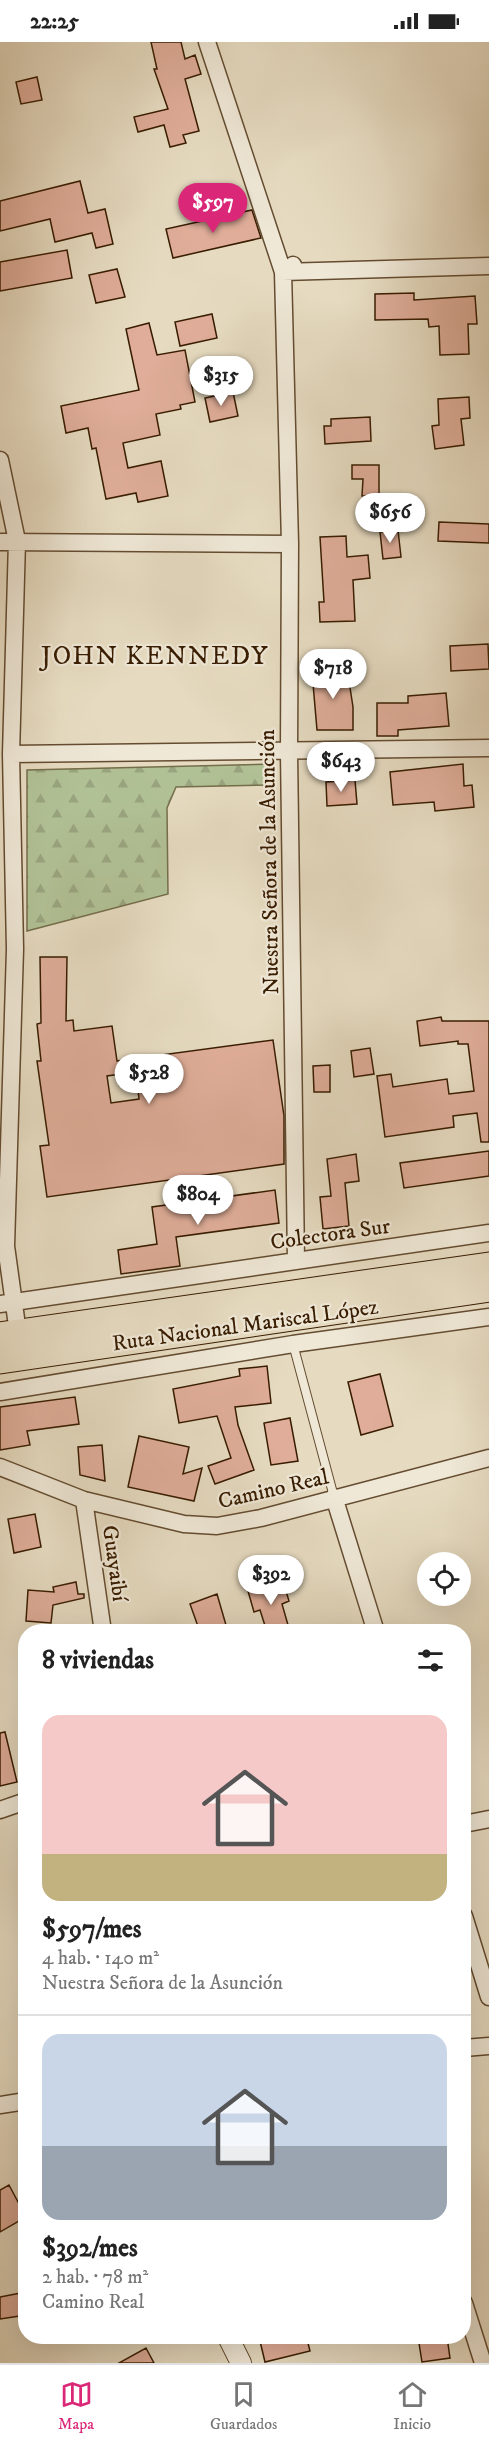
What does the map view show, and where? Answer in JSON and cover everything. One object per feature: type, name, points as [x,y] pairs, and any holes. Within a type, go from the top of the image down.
[{"type":"highway","name":"Ruta Nacional Mariscal López","points":[[9,1334],[489,1266]]},
{"type":"highway","name":"Ruta Nacional Mariscal López","points":[[0,1360],[489,1288]]},
{"type":"street","name":"Nuestra Señora de la Asunción","points":[[207,42],[288,268],[289,752],[296,1261]]},
{"type":"street","points":[[288,268],[489,266]]},
{"type":"street","points":[[0,460],[8,542],[15,950],[3,1243],[9,1334]]},
{"type":"street","points":[[8,542],[290,544]]},
{"type":"street","points":[[11,754],[489,748]]},
{"type":"street","points":[[0,938],[15,950]]},
{"type":"street","name":"Colectora Sur","points":[[6,1303],[489,1233]]},
{"type":"street","points":[[0,1392],[293,1344],[489,1317]]},
{"type":"street","name":"Camino Real","points":[[0,1467],[84,1500],[184,1524],[217,1526],[261,1518],[489,1458]]},
{"type":"street","points":[[334,1497],[374,1624]]},
{"type":"street","name":"Guayaibí","points":[[84,1500],[102,1624]]},
{"type":"street","points":[[0,1810],[18,1804]]},
{"type":"street","points":[[471,1823],[489,1820]]},
{"type":"street","points":[[471,1939],[489,1997]]},
{"type":"street","points":[[471,2047],[489,2046]]},
{"type":"street","points":[[0,2105],[18,2102]]},
{"type":"street","points":[[471,2325],[483,2363]]},
{"type":"street","points":[[232,2344],[241,2363]]},
{"type":"lane","points":[[293,1344],[334,1497]]},
{"type":"green space","points":[[272,764],[270,785],[176,787],[167,808],[168,894],[27,931],[27,770]]},
{"type":"building","points":[[151,42],[181,42],[185,59],[195,55],[201,74],[185,79],[199,131],[183,135],[186,143],[170,147],[164,125],[138,132],[134,117],[168,109],[154,69],[157,69]]},
{"type":"building","points":[[37,77],[42,100],[21,104],[16,82]]},
{"type":"building","points":[[80,181],[88,213],[105,209],[113,244],[96,248],[92,233],[55,242],[50,219],[0,231],[0,201]]},
{"type":"building","points":[[252,210],[261,238],[173,258],[166,229]]},
{"type":"building","points":[[67,250],[72,278],[0,291],[0,262]]},
{"type":"building","points":[[117,269],[125,297],[96,303],[89,275]]},
{"type":"building","points":[[414,293],[414,300],[475,296],[477,324],[468,324],[469,354],[440,355],[439,326],[429,327],[428,319],[375,320],[375,294]]},
{"type":"building","points":[[212,314],[217,338],[180,346],[175,322]]},
{"type":"building","points":[[149,323],[157,355],[185,350],[195,402],[180,405],[181,409],[156,414],[160,435],[123,443],[128,468],[161,461],[168,496],[138,502],[136,493],[106,499],[96,448],[92,449],[88,428],[66,433],[61,406],[139,390],[126,329]]},
{"type":"building","points":[[233,392],[238,416],[210,422],[205,398]]},
{"type":"building","points":[[469,397],[470,418],[461,419],[464,445],[435,449],[432,426],[439,425],[438,399]]},
{"type":"building","points":[[370,417],[371,441],[325,444],[324,426],[331,426],[331,419]]},
{"type":"building","points":[[352,465],[379,465],[379,496],[362,496],[363,479],[352,479]]},
{"type":"building","points":[[439,522],[489,524],[489,543],[438,541]]},
{"type":"building","points":[[398,530],[401,557],[383,559],[380,532]]},
{"type":"building","points":[[346,536],[347,557],[368,555],[370,578],[353,580],[355,621],[320,622],[319,602],[324,602],[320,537]]},
{"type":"building","points":[[488,644],[489,669],[451,671],[450,646]]},
{"type":"building","points":[[347,668],[353,707],[353,730],[317,730],[312,672]]},
{"type":"building","points":[[446,693],[449,726],[398,730],[398,736],[377,736],[377,703],[408,703],[408,696]]},
{"type":"building","points":[[463,764],[464,786],[472,785],[474,807],[435,811],[434,802],[393,805],[390,772]]},
{"type":"building","points":[[355,780],[357,804],[327,806],[326,782]]},
{"type":"building","points":[[40,957],[67,957],[66,1021],[73,1020],[74,1031],[112,1026],[117,1061],[273,1040],[284,1116],[284,1164],[47,1197],[40,1146],[49,1145],[37,1061],[41,1061],[37,1024],[41,1023]],"holes":[[[136,1072],[139,1099],[111,1103],[107,1076]]]},
{"type":"building","points":[[441,1017],[442,1021],[489,1021],[489,1142],[481,1142],[477,1113],[453,1116],[454,1127],[385,1137],[377,1076],[391,1074],[393,1087],[447,1079],[449,1094],[474,1091],[468,1044],[458,1044],[458,1041],[420,1046],[417,1021]]},
{"type":"building","points":[[370,1048],[374,1074],[354,1077],[351,1051]]},
{"type":"building","points":[[330,1065],[330,1092],[314,1092],[313,1066]]},
{"type":"building","points":[[489,1151],[489,1176],[404,1188],[400,1163]]},
{"type":"building","points":[[356,1154],[359,1181],[345,1183],[349,1226],[323,1229],[320,1197],[331,1196],[327,1159]]},
{"type":"building","points":[[275,1190],[279,1223],[176,1237],[180,1266],[121,1274],[118,1250],[157,1244],[152,1207]]},
{"type":"building","points":[[267,1366],[271,1403],[235,1407],[238,1425],[254,1470],[215,1484],[208,1466],[231,1458],[217,1416],[179,1423],[173,1389],[240,1376],[239,1369]]},
{"type":"building","points":[[380,1374],[393,1426],[361,1435],[348,1382]]},
{"type":"building","points":[[75,1397],[79,1424],[27,1431],[30,1445],[0,1450],[0,1407]]},
{"type":"building","points":[[290,1418],[298,1461],[271,1465],[264,1423]]},
{"type":"building","points":[[139,1436],[189,1447],[183,1474],[202,1468],[194,1501],[128,1487]]},
{"type":"building","points":[[102,1445],[105,1481],[80,1475],[78,1447]]},
{"type":"building","points":[[35,1514],[41,1547],[14,1553],[8,1519]]},
{"type":"building","points":[[283,1581],[289,1601],[282,1604],[288,1624],[264,1624],[260,1610],[254,1612],[248,1591]]},
{"type":"building","points":[[76,1582],[78,1594],[84,1594],[84,1598],[53,1605],[51,1623],[26,1621],[28,1590],[54,1592],[53,1587]]},
{"type":"building","points":[[217,1594],[226,1624],[197,1624],[190,1604]]},
{"type":"building","points":[[5,1732],[17,1782],[0,1786],[0,1733]]},
{"type":"building","points":[[9,2185],[18,2202],[18,2222],[0,2232],[0,2190]]},
{"type":"building","points":[[18,2294],[18,2316],[0,2319],[0,2297]]},
{"type":"building","points":[[261,2344],[308,2344],[310,2351],[265,2362]]},
{"type":"building","points":[[419,2344],[448,2344],[450,2358],[422,2362]]},
{"type":"building","points":[[146,2348],[154,2363],[119,2363]]},
{"type":"district","name":"JOHN KENNEDY","points":[[155,655]]}]
